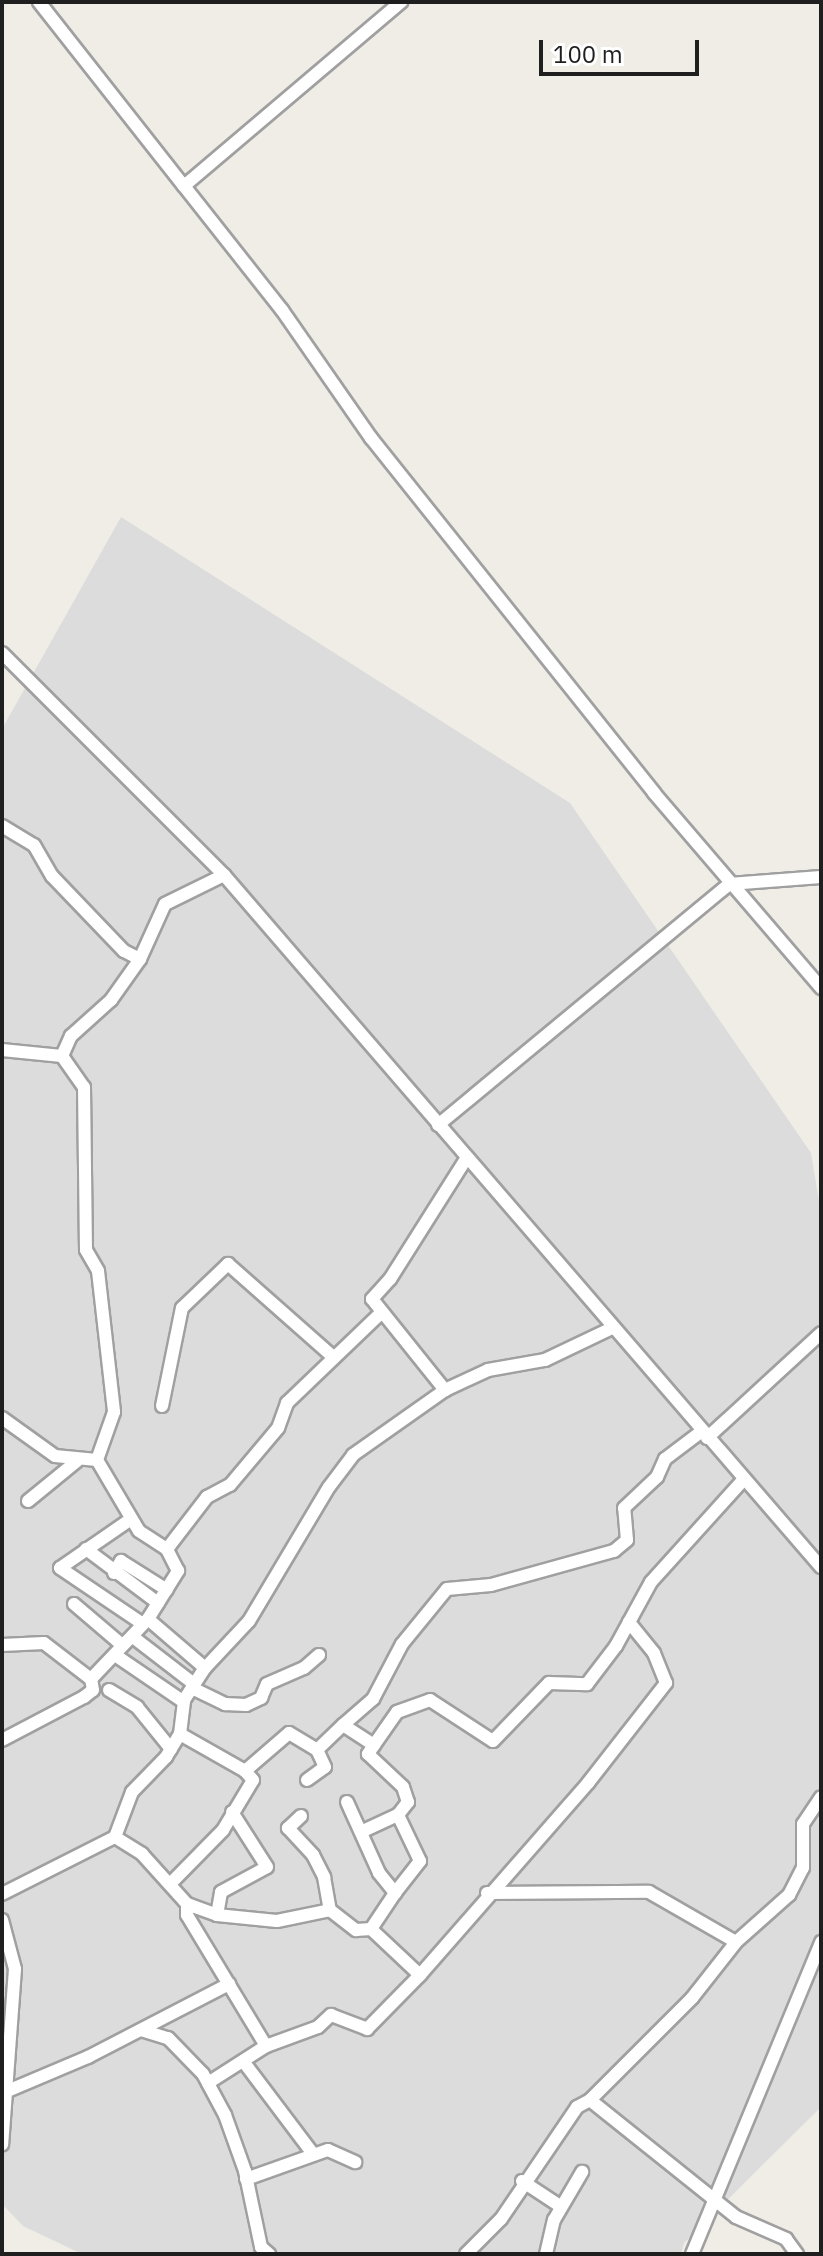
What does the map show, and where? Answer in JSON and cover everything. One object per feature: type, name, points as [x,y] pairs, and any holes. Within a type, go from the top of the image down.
[{"type":"street","points":[[39,2],[282,310],[371,438],[729,884],[749,900],[821,988]]},
{"type":"street","points":[[184,186],[401,2]]},
{"type":"street","points":[[2,653],[224,875],[821,1567]]},
{"type":"street","points":[[2,826],[34,845],[52,876],[124,951],[140,959]]},
{"type":"street","points":[[62,1056],[71,1036],[111,1000],[140,959],[165,904],[224,875]]},
{"type":"street","points":[[438,1125],[729,884],[821,877]]},
{"type":"street","points":[[2,1050],[62,1056],[84,1087],[86,1250],[98,1271],[114,1412],[97,1460],[131,1519],[151,1542],[167,1549],[178,1571],[146,1622],[91,1679]]},
{"type":"street","points":[[445,1390],[372,1299],[390,1279],[466,1159]]},
{"type":"street","points":[[162,1406],[182,1308],[228,1264],[332,1356]]},
{"type":"street","points":[[167,1549],[207,1497],[243,1471],[278,1428],[287,1403],[332,1356],[381,1313]]},
{"type":"street","points":[[2,1894],[115,1837],[132,1792],[171,1749],[180,1734],[184,1702],[193,1686],[205,1668],[249,1621],[353,1455],[445,1390],[488,1370],[545,1360],[612,1328]]},
{"type":"street","points":[[317,1750],[373,1699],[402,1644],[447,1589],[491,1585],[614,1551],[627,1540],[624,1508],[657,1477],[665,1459],[704,1434],[821,1333]]},
{"type":"street","points":[[2,1418],[55,1456],[77,1461],[97,1460]]},
{"type":"street","points":[[28,1501],[77,1461]]},
{"type":"street","points":[[363,1831],[398,1815],[408,1802],[403,1787],[368,1754],[397,1712],[430,1700],[493,1741],[549,1683],[587,1684],[629,1622],[651,1582],[744,1479]]},
{"type":"street","points":[[131,1519],[60,1568],[146,1622],[205,1668]]},
{"type":"street","points":[[86,1549],[114,1573],[158,1603]]},
{"type":"street","points":[[114,1573],[121,1561],[167,1590]]},
{"type":"street","points":[[74,1604],[184,1702]]},
{"type":"street","points":[[208,2083],[266,2046],[318,2027],[331,2015],[367,2029],[420,1975],[487,1893],[588,1783],[666,1683],[654,1653],[629,1622]]},
{"type":"street","points":[[2,1645],[44,1643],[91,1679],[93,1690],[2,1740]]},
{"type":"street","points":[[123,1646],[225,1704],[246,1705],[261,1698],[267,1684],[304,1668],[319,1655]]},
{"type":"street","points":[[109,1690],[137,1707],[171,1749]]},
{"type":"street","points":[[343,1725],[374,1745]]},
{"type":"street","points":[[245,1771],[289,1733],[317,1750],[325,1767],[307,1780]]},
{"type":"street","points":[[171,1883],[223,1830],[253,1780],[245,1771],[180,1734]]},
{"type":"street","points":[[466,2254],[501,2219],[522,2181],[577,2107],[590,2100],[692,1998],[736,1942],[789,1895],[803,1868],[803,1824],[821,1797]]},
{"type":"street","points":[[347,1802],[363,1831],[379,1873],[395,1893]]},
{"type":"street","points":[[217,1915],[221,1892],[267,1867],[232,1812]]},
{"type":"street","points":[[371,1929],[420,1861],[398,1815]]},
{"type":"street","points":[[301,1816],[288,1828],[313,1855],[324,1877],[330,1910],[356,1930],[371,1929],[420,1975]]},
{"type":"street","points":[[115,1837],[142,1854],[187,1904],[217,1915],[277,1921],[330,1910]]},
{"type":"street","points":[[487,1893],[649,1892],[736,1942]]},
{"type":"street","points":[[187,1904],[187,1915],[266,2046]]},
{"type":"street","points":[[2,1920],[15,1969],[10,2090],[2,2145]]},
{"type":"street","points":[[692,2254],[821,1942]]},
{"type":"street","points":[[10,2090],[141,2030],[229,1984]]},
{"type":"street","points":[[141,2030],[168,2038],[208,2083],[225,2115],[246,2179],[261,2247],[269,2254]]},
{"type":"street","points":[[243,2061],[313,2154]]},
{"type":"street","points":[[590,2100],[736,2217],[786,2239],[797,2254]]},
{"type":"street","points":[[246,2179],[328,2150],[355,2162]]},
{"type":"street","points":[[546,2254],[560,2206],[582,2172]]},
{"type":"street","points":[[522,2181],[560,2206]]},
{"type":"shaded area","points":[[121,517],[570,803],[811,1153],[821,1214],[821,2107],[684,2243],[681,2254],[82,2254],[23,2226],[2,2204],[2,729]]}]
